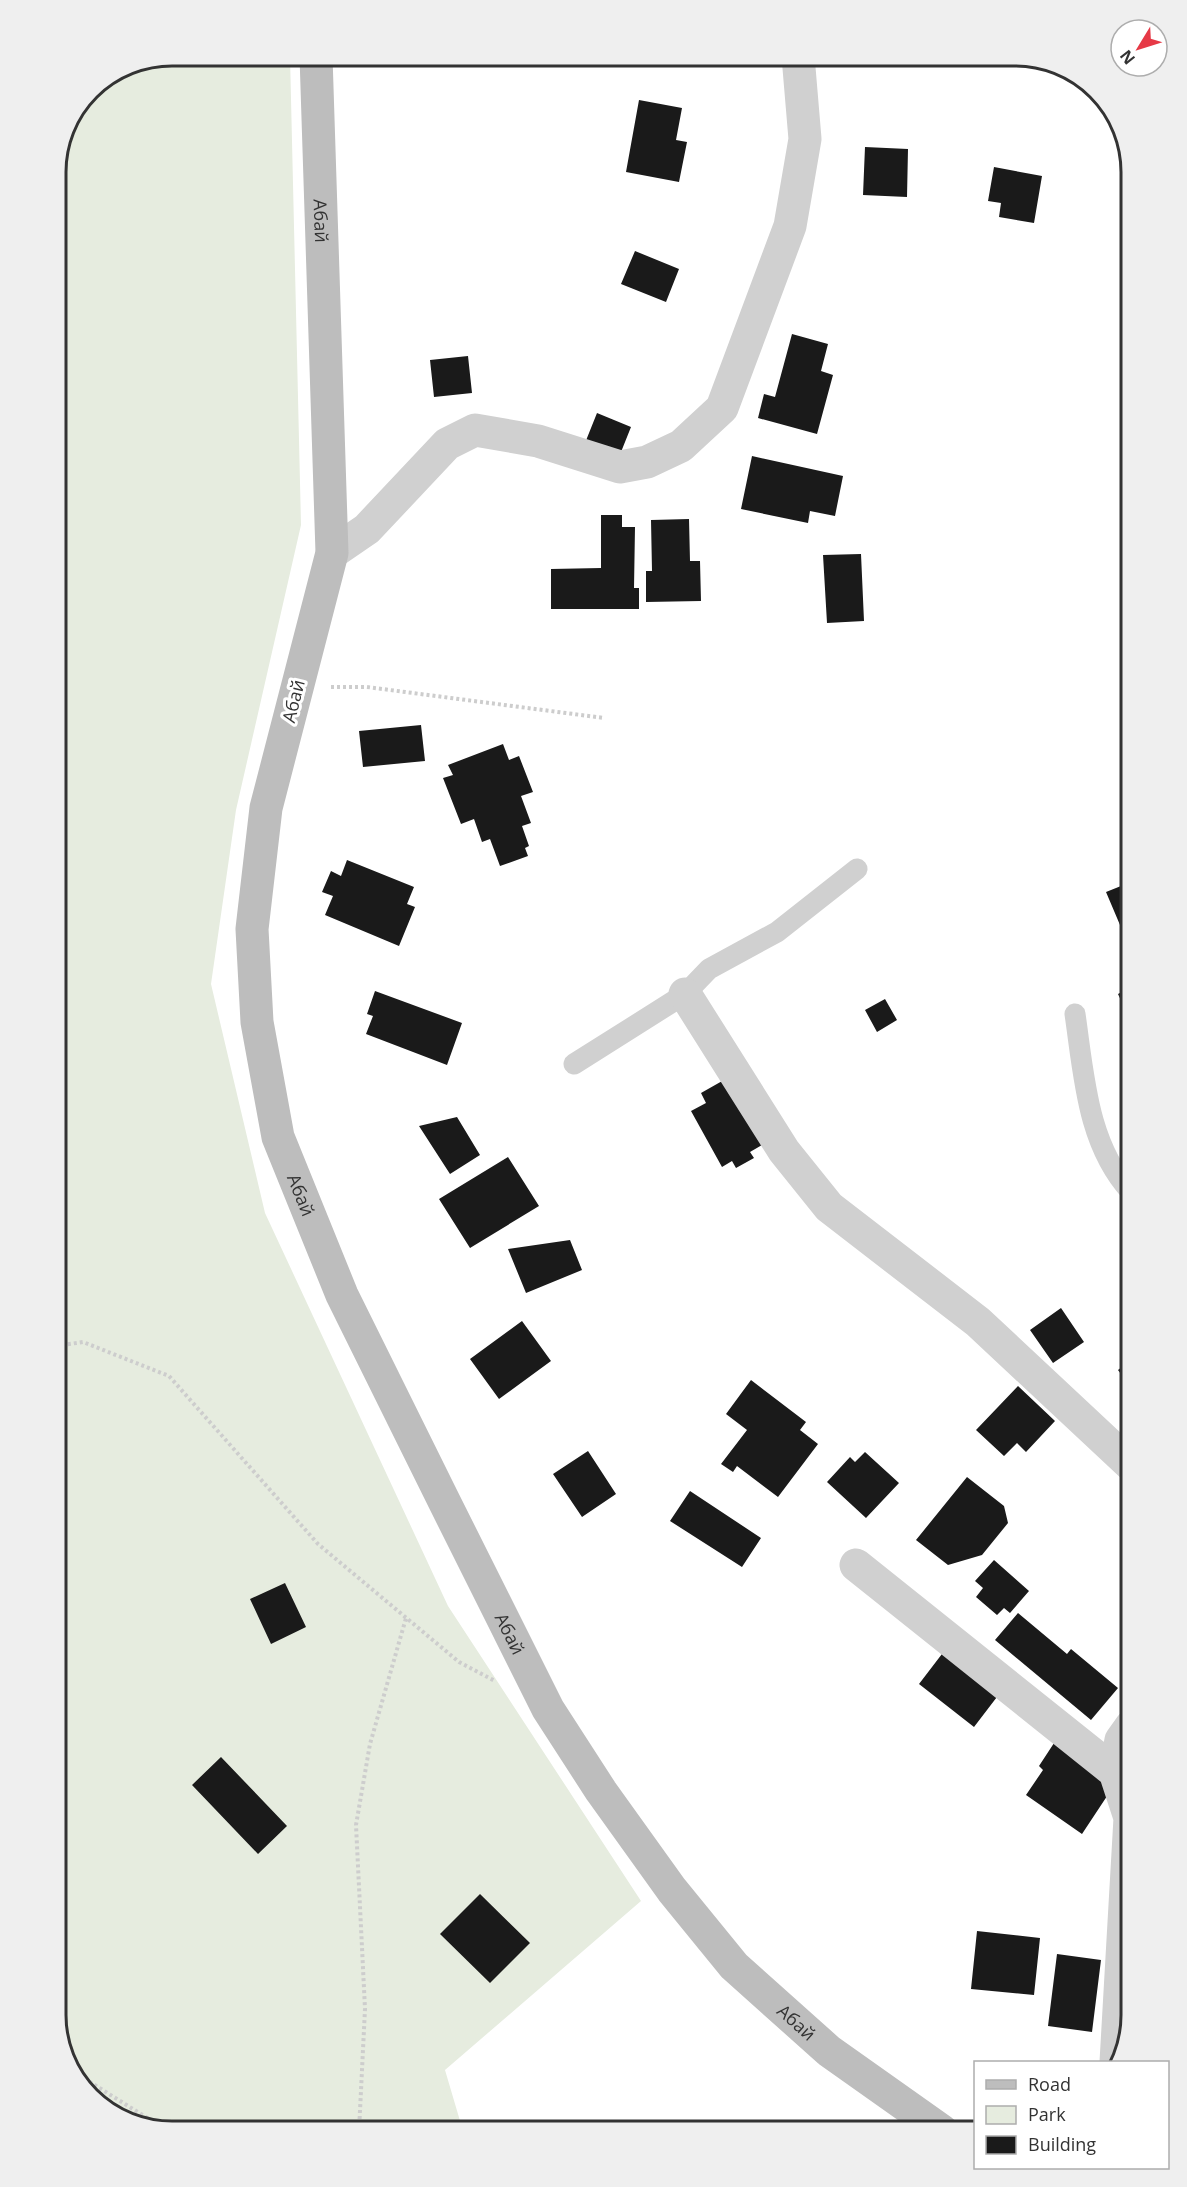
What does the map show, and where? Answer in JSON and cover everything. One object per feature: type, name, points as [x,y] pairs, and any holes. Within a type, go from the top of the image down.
[{"type":"street","name":"Абай","points":[[316,66],[332,553],[266,808],[252,929],[257,1022],[278,1137],[342,1295],[548,1710],[601,1791],[672,1890],[734,1966],[829,2051],[927,2121]]},
{"type":"street","points":[[332,553],[367,529],[447,444],[475,430],[538,441],[620,467],[647,462],[681,446],[722,408],[790,226],[805,139],[799,66]]},
{"type":"street","points":[[685,994],[784,1151],[829,1208],[978,1322],[1121,1456]]},
{"type":"street","points":[[856,1565],[1115,1772]]},
{"type":"street","points":[[1121,1740],[1115,1772],[1121,1790]]},
{"type":"street","points":[[1117,2042],[1121,1975]]},
{"type":"lane","points":[[574,1064],[685,994],[710,969],[777,932],[857,869]]},
{"type":"lane","points":[[1075,1014],[1086,1091],[1096,1132],[1121,1180]]},
{"type":"path","points":[[296,687],[368,687],[604,718]]},
{"type":"path","points":[[66,1345],[83,1342],[169,1376],[318,1544],[459,1662],[499,1683]]},
{"type":"path","points":[[359,2121],[365,2009],[356,1825],[370,1744],[406,1618]]},
{"type":"path","points":[[90,2082],[147,2118]]},
{"type":"green space","points":[[290,66],[301,525],[236,810],[211,984],[265,1213],[448,1606],[641,1901],[445,2070],[460,2121],[165,2121],[131,2113],[107,2099],[88,2080],[80,2068],[68,2036],[66,2016],[66,165],[74,131],[92,102],[119,80],[151,68]]},
{"type":"building","points":[[639,100],[682,108],[676,140],[687,142],[679,182],[626,172]]},
{"type":"building","points":[[865,147],[908,149],[907,197],[863,195]]},
{"type":"building","points":[[994,167],[1042,176],[1034,223],[999,217],[1001,203],[988,201]]},
{"type":"building","points":[[635,251],[679,269],[666,302],[621,284]]},
{"type":"building","points":[[792,334],[828,344],[821,371],[833,375],[817,434],[758,418],[764,394],[775,397]]},
{"type":"building","points":[[468,356],[472,393],[434,397],[430,360]]},
{"type":"building","points":[[597,413],[631,427],[619,457],[585,443]]},
{"type":"building","points":[[752,456],[843,476],[835,516],[810,511],[808,523],[741,509]]},
{"type":"building","points":[[601,515],[622,515],[622,527],[635,527],[634,588],[639,588],[639,609],[551,609],[551,569],[601,568]]},
{"type":"building","points":[[689,519],[690,561],[700,561],[701,601],[646,602],[646,571],[652,571],[651,520]]},
{"type":"building","points":[[861,554],[864,621],[827,623],[823,555]]},
{"type":"building","points":[[421,725],[425,761],[363,767],[359,731]]},
{"type":"building","points":[[503,744],[509,760],[519,756],[533,792],[521,796],[531,823],[522,826],[529,846],[525,848],[528,856],[500,866],[490,839],[482,842],[474,819],[461,824],[443,778],[453,775],[448,765]]},
{"type":"building","points":[[347,860],[414,887],[407,904],[415,907],[399,946],[325,915],[333,896],[322,892],[331,871],[341,876]]},
{"type":"building","points":[[1121,886],[1120,925],[1106,892]]},
{"type":"building","points":[[375,991],[462,1023],[447,1065],[366,1034],[373,1016],[367,1014]]},
{"type":"building","points":[[885,999],[897,1020],[877,1032],[865,1010]]},
{"type":"building","points":[[731,1076],[762,1145],[750,1152],[754,1158],[736,1168],[732,1161],[722,1167],[691,1111],[706,1103],[701,1093]]},
{"type":"building","points":[[457,1117],[480,1155],[450,1174],[419,1126]]},
{"type":"building","points":[[508,1157],[539,1206],[470,1248],[439,1199]]},
{"type":"building","points":[[570,1240],[582,1270],[526,1293],[508,1249]]},
{"type":"building","points":[[1061,1308],[1084,1342],[1053,1363],[1030,1330]]},
{"type":"building","points":[[522,1321],[551,1361],[499,1399],[470,1359]]},
{"type":"building","points":[[751,1380],[806,1422],[800,1430],[818,1444],[778,1497],[737,1466],[733,1472],[721,1464],[747,1430],[726,1414]]},
{"type":"building","points":[[1018,1386],[1055,1421],[1026,1452],[1017,1443],[1004,1456],[976,1430]]},
{"type":"building","points":[[588,1451],[616,1494],[582,1517],[553,1474]]},
{"type":"building","points":[[865,1452],[899,1483],[866,1518],[827,1482],[850,1457],[855,1462]]},
{"type":"building","points":[[967,1477],[1004,1506],[1008,1523],[982,1555],[948,1565],[916,1540]]},
{"type":"building","points":[[690,1491],[761,1538],[742,1567],[670,1521]]},
{"type":"building","points":[[994,1560],[1029,1591],[1010,1613],[1004,1608],[997,1615],[976,1597],[983,1588],[975,1581]]},
{"type":"building","points":[[285,1583],[306,1627],[271,1644],[250,1599]]},
{"type":"building","points":[[1018,1613],[1067,1654],[1071,1649],[1118,1688],[1091,1720],[995,1640]]},
{"type":"building","points":[[945,1650],[1000,1693],[974,1727],[919,1684]]},
{"type":"building","points":[[1056,1740],[1117,1781],[1082,1834],[1026,1795],[1043,1770],[1039,1766]]},
{"type":"building","points":[[221,1757],[287,1826],[258,1854],[192,1785]]},
{"type":"building","points":[[480,1894],[530,1943],[490,1983],[440,1934]]},
{"type":"building","points":[[977,1931],[1040,1938],[1034,1995],[971,1989]]},
{"type":"building","points":[[1057,1954],[1101,1960],[1092,2032],[1048,2026]]}]
